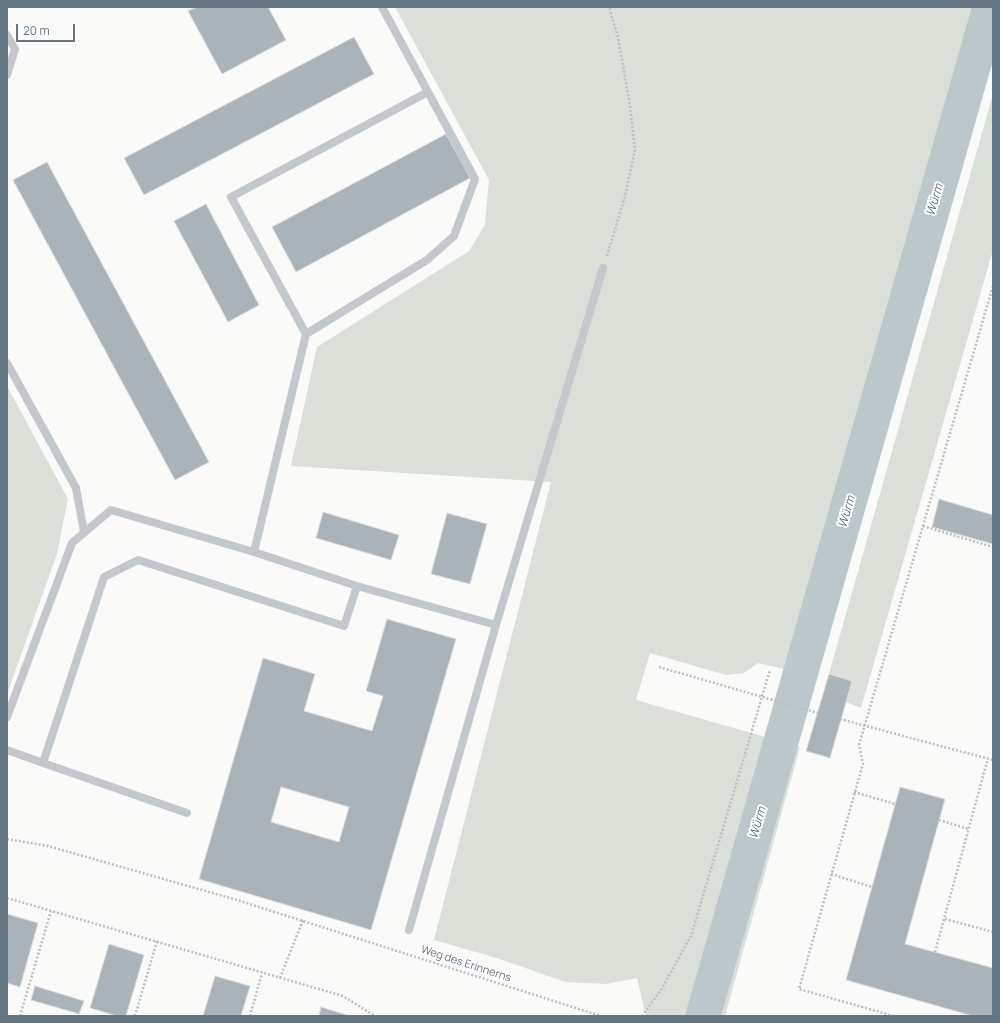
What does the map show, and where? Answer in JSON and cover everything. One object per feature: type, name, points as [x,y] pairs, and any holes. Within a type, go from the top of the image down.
[{"type":"lane","points":[[306,334],[427,260],[454,236],[475,179],[382,7]]},
{"type":"lane","points":[[7,35],[15,49],[7,75]]},
{"type":"lane","points":[[254,552],[306,334],[231,197],[428,92]]},
{"type":"lane","points":[[409,930],[496,625],[603,268]]},
{"type":"lane","points":[[7,363],[76,488],[84,532]]},
{"type":"lane","points":[[7,718],[72,543],[110,510],[254,552],[357,586],[496,625]]},
{"type":"lane","points":[[43,763],[104,577],[138,560],[344,626],[357,586]]},
{"type":"lane","points":[[7,750],[187,813]]},
{"type":"path","points":[[603,268],[625,196],[635,150],[630,106],[618,37],[609,7]]},
{"type":"path","points":[[894,1016],[799,989],[863,764],[859,745],[864,726],[993,286]]},
{"type":"path","points":[[923,526],[993,547]]},
{"type":"path","points":[[659,666],[818,713]]},
{"type":"path","points":[[642,1016],[661,990],[691,936],[770,670]]},
{"type":"path","points":[[840,719],[993,760]]},
{"type":"path","points":[[935,952],[988,758]]},
{"type":"path","points":[[854,792],[895,804]]},
{"type":"path","points":[[939,820],[969,829]]},
{"type":"path","name":"Weg des Erinnerns","points":[[7,839],[48,846],[303,920],[601,1016]]},
{"type":"path","points":[[831,874],[872,886]]},
{"type":"path","points":[[7,898],[343,996],[375,1016]]},
{"type":"path","points":[[20,1016],[51,911]]},
{"type":"path","points":[[945,919],[993,932]]},
{"type":"path","points":[[280,978],[303,920]]},
{"type":"path","points":[[135,1016],[157,941]]},
{"type":"path","points":[[250,1016],[262,973]]},
{"type":"shaded area","points":[[395,7],[993,7],[993,57],[815,676],[758,663],[744,673],[726,675],[650,653],[636,700],[800,747],[725,1016],[646,1016],[637,978],[607,984],[565,982],[497,958],[434,940],[551,482],[291,466],[317,347],[469,251],[485,225],[489,180]]},
{"type":"shaded area","points":[[993,94],[993,250],[861,708],[846,702],[851,681],[829,674]]},
{"type":"shaded area","points":[[7,386],[68,499],[57,554],[7,694]]},
{"type":"building","points":[[197,7],[268,7],[286,40],[222,74],[188,11]]},
{"type":"building","points":[[354,37],[374,74],[144,195],[124,158]]},
{"type":"building","points":[[446,134],[470,178],[296,272],[272,227]]},
{"type":"building","points":[[47,162],[209,462],[175,480],[13,180]]},
{"type":"building","points":[[206,204],[259,305],[228,322],[174,221]]},
{"type":"building","points":[[939,499],[993,515],[993,544],[932,527]]},
{"type":"building","points":[[323,512],[399,535],[391,560],[316,538]]},
{"type":"building","points":[[447,513],[487,524],[470,584],[431,574]]},
{"type":"building","points":[[387,619],[456,639],[371,930],[199,879],[263,658],[315,674],[304,711],[372,731],[383,696],[366,691]],"holes":[[[281,787],[349,807],[339,842],[271,822]]]},
{"type":"building","points":[[829,674],[852,681],[830,758],[806,751]]},
{"type":"building","points":[[900,787],[945,799],[905,944],[993,968],[993,1016],[973,1016],[846,980]]},
{"type":"building","points":[[7,914],[38,923],[20,987],[7,983]]},
{"type":"building","points":[[109,944],[144,955],[126,1016],[117,1016],[90,1008]]},
{"type":"building","points":[[215,976],[250,986],[241,1016],[203,1016]]},
{"type":"building","points":[[35,986],[84,1001],[79,1014],[31,1000]]},
{"type":"building","points":[[321,1007],[350,1016],[319,1016]]},
{"type":"waterway","name":"Würm","points":[[703,1016],[990,7]]}]
